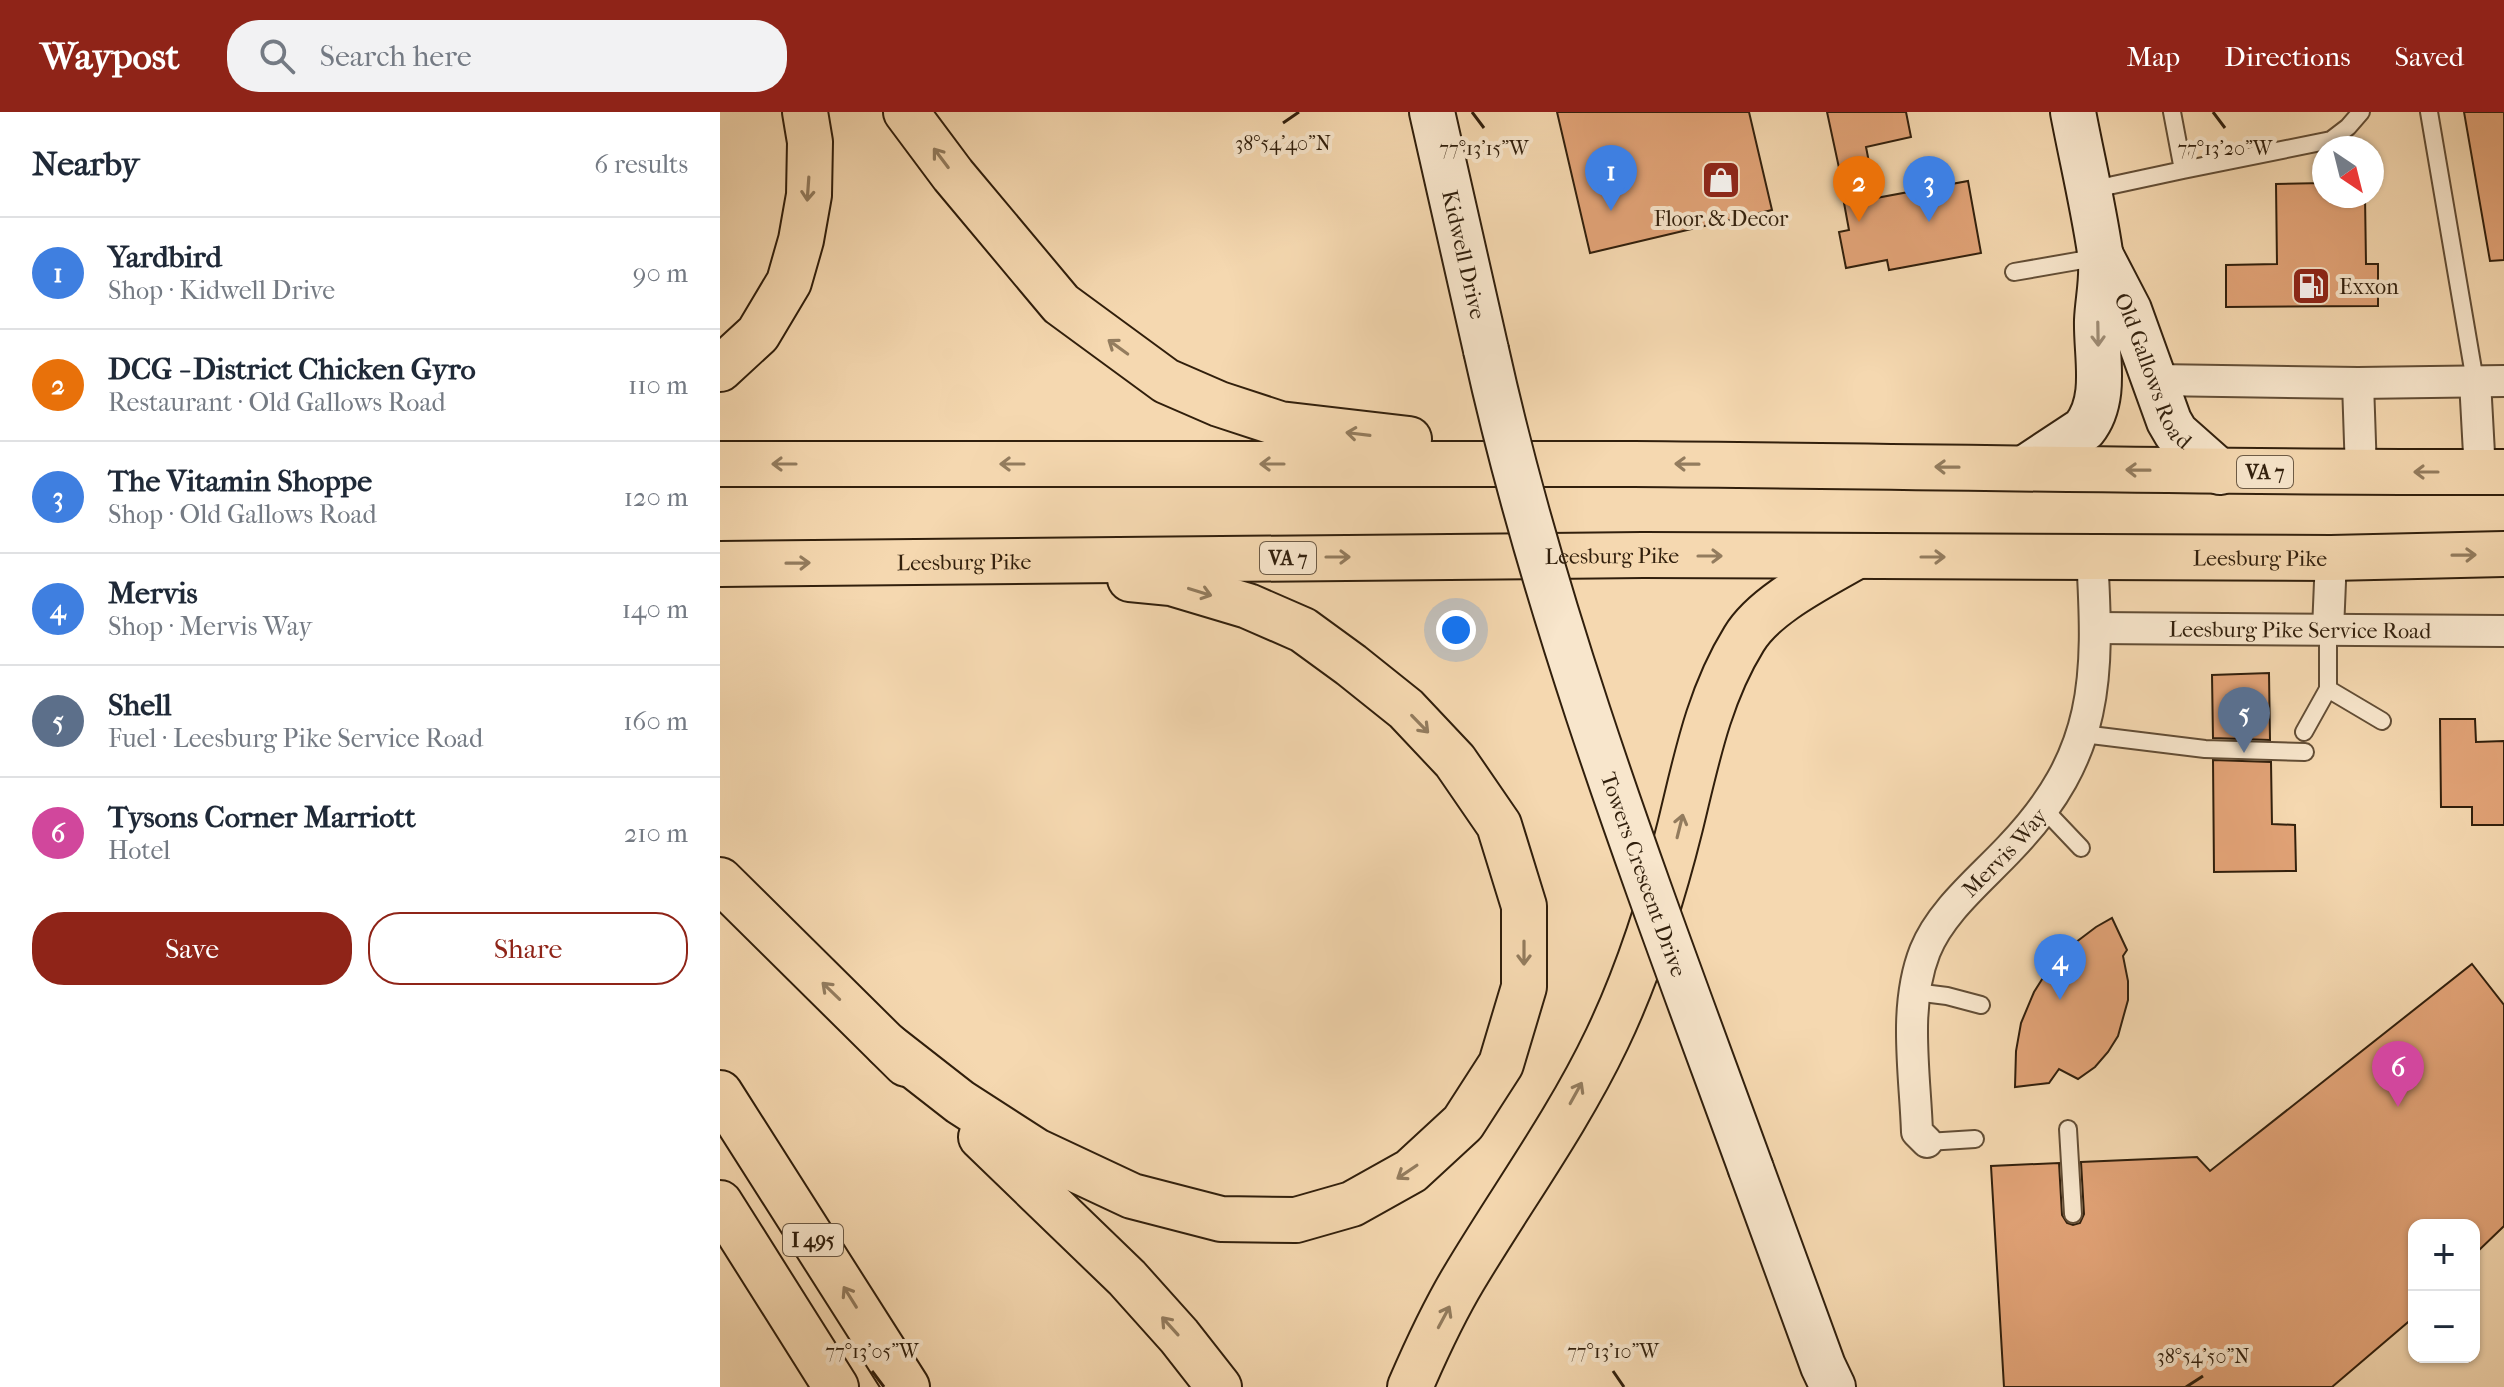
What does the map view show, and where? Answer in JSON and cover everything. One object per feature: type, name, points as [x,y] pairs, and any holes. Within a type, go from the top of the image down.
[{"type":"highway","points":[[720,369],[758,334],[789,282],[809,195],[810,142],[805,112]]},
{"type":"highway","points":[[906,112],[953,175],[1061,304],[1166,381],[1219,404],[1280,424],[1630,464]]},
{"type":"highway","name":"VA 7","points":[[720,464],[1630,464],[2220,472],[2492,472]]},
{"type":"highway","name":"Leesburg Pike","points":[[720,564],[1643,555],[2331,558],[2504,554]]},
{"type":"highway","points":[[1410,1387],[1463,1280],[1554,1134],[1607,1040],[1661,897],[1699,745],[1718,689],[1746,636],[1783,599],[1855,557]]},
{"type":"highway","points":[[887,1045],[960,1102],[1036,1151],[1132,1196],[1221,1219],[1296,1220],[1352,1204],[1411,1171],[1463,1123],[1501,1064],[1524,987],[1524,906],[1499,825],[1455,761],[1406,709],[1351,665],[1303,630],[1248,606],[1171,583],[957,560]]},
{"type":"highway","points":[[720,880],[1127,1278],[1219,1387]]},
{"type":"highway","name":"I 495","points":[[720,1093],[907,1387]]},
{"type":"highway","name":"I 495","points":[[720,1203],[836,1387]]},
{"type":"street","name":"Kidwell Drive","points":[[1432,112],[1486,350]]},
{"type":"street","name":"Old Gallows Road","points":[[2025,468],[2084,429],[2095,407],[2099,384],[2097,323],[2101,256],[2073,112]]},
{"type":"street","name":"Old Gallows Road","points":[[2101,256],[2129,310],[2156,380],[2161,402],[2176,433],[2220,472]]},
{"type":"street","name":"Towers Crescent Drive","points":[[1486,350],[1527,510],[1581,689],[1632,840],[1833,1387]]},
{"type":"street","points":[[2156,380],[2490,381],[2492,472]]},
{"type":"street","points":[[2358,383],[2361,472]]},
{"type":"street","name":"Mervis Way","points":[[1927,1142],[1917,1132],[1912,1010],[1924,954],[1956,905],[2043,808],[2071,763],[2090,705],[2096,628],[2092,556]]},
{"type":"street","points":[[2328,630],[2331,558]]},
{"type":"street","name":"Leesburg Pike Service Road","points":[[2096,628],[2504,631]]},
{"type":"lane","points":[[2172,112],[2183,170]]},
{"type":"lane","points":[[2088,191],[2331,140],[2361,112]]},
{"type":"lane","points":[[2429,112],[2490,381]]},
{"type":"lane","points":[[2014,272],[2101,256]]},
{"type":"lane","points":[[2304,732],[2328,689],[2328,630]]},
{"type":"lane","points":[[2328,689],[2382,721]]},
{"type":"lane","points":[[2083,734],[2205,749],[2305,752]]},
{"type":"lane","points":[[2043,808],[2081,848]]},
{"type":"lane","points":[[1915,992],[1981,1005]]},
{"type":"lane","points":[[2068,1129],[2073,1214]]},
{"type":"lane","points":[[1927,1142],[1975,1139]]},
{"type":"building","points":[[1557,112],[1749,112],[1772,210],[1590,253]]},
{"type":"building","points":[[1827,112],[1906,112],[1911,137],[1866,147],[1876,198],[1968,181],[1981,253],[1889,270],[1887,260],[1846,268],[1839,232],[1849,230]]},
{"type":"building","points":[[2464,112],[2504,112],[2504,260],[2490,261]]},
{"type":"building","points":[[2312,183],[2312,208],[2365,208],[2366,264],[2378,264],[2378,306],[2226,307],[2226,265],[2277,264],[2276,184]]},
{"type":"building","points":[[2269,673],[2270,740],[2213,738],[2212,675]]},
{"type":"building","points":[[2440,719],[2475,719],[2476,742],[2504,741],[2504,825],[2472,825],[2472,807],[2441,807]]},
{"type":"building","points":[[2213,760],[2271,762],[2272,824],[2295,825],[2296,871],[2214,872]]},
{"type":"building","points":[[2112,918],[2127,950],[2123,956],[2128,1000],[2118,1036],[2095,1067],[2078,1079],[2059,1069],[2049,1083],[2015,1087],[2021,1023],[2034,992],[2063,952]]},
{"type":"building","points":[[2472,964],[2504,1005],[2504,1226],[2480,1249],[2480,1219],[2408,1219],[2408,1322],[2332,1387],[2004,1387],[1991,1166],[2059,1163],[2062,1215],[2067,1223],[2073,1225],[2080,1223],[2084,1214],[2081,1162],[2197,1157],[2210,1171]]},
{"type":"place","name":"Floor & Decor","points":[[1721,180]]},
{"type":"place","name":"Yardbird","points":[[1611,211]]},
{"type":"place","name":"DCG - District Chicken Gyro","points":[[1859,222]]},
{"type":"place","name":"The Vitamin Shoppe","points":[[1929,222]]},
{"type":"place","name":"Exxon","points":[[2311,286]]},
{"type":"place","name":"Shell","points":[[2244,753]]},
{"type":"place","name":"Mervis","points":[[2060,1000]]},
{"type":"place","name":"Tysons Corner Marriott","points":[[2398,1107]]}]
